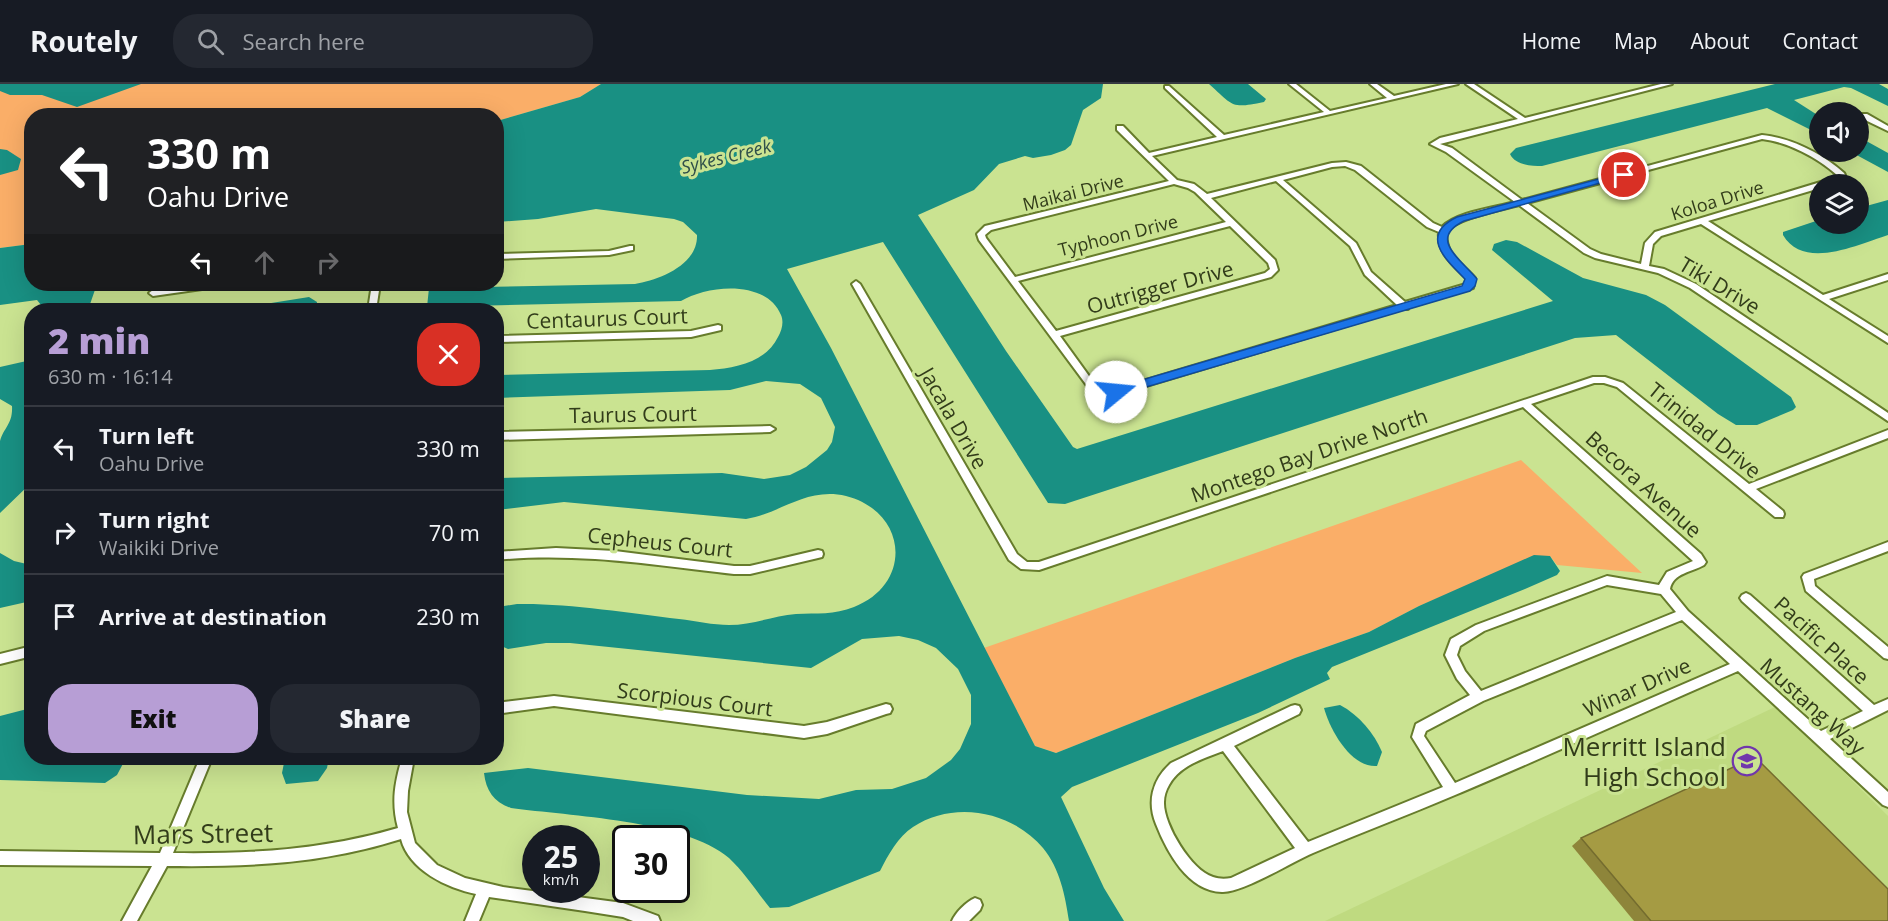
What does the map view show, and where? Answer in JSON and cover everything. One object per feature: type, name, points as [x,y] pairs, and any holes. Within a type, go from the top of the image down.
[{"type":"street","points":[[1292,84],[1329,112]]},
{"type":"street","points":[[1373,84],[1392,98]]},
{"type":"street","points":[[1148,155],[1455,84]]},
{"type":"street","points":[[1469,84],[1524,120],[1669,84]]},
{"type":"street","points":[[1167,87],[1222,137]]},
{"type":"street","points":[[1869,119],[1888,129]]},
{"type":"street","name":"Tiki Drive","points":[[1524,120],[1434,144],[1449,150],[1587,251],[1598,256],[1645,266],[1677,278],[1707,294],[1888,418]]},
{"type":"street","points":[[1120,128],[1174,182],[1191,186],[1232,223]]},
{"type":"street","name":"Koloa Drive","points":[[1522,202],[1762,137],[1783,140],[1840,174]]},
{"type":"street","points":[[1205,197],[1337,164],[1351,165],[1358,168],[1430,225],[1443,231]]},
{"type":"street","points":[[1277,178],[1353,245],[1368,273],[1405,306]]},
{"type":"street","name":"Maikai Drive","points":[[1013,280],[982,238],[981,234],[988,228],[1174,182]]},
{"type":"street","name":"Koloa Drive","points":[[1645,266],[1649,243],[1653,237],[1809,189]]},
{"type":"street","points":[[1013,280],[1091,385],[1102,391],[1116,392],[1466,288],[1471,283],[1469,275],[1449,257],[1441,238],[1443,231],[1460,219],[1522,202]]},
{"type":"street","points":[[1702,221],[1888,340]]},
{"type":"street","name":"Outrigger Drive","points":[[1054,335],[1268,275],[1274,270],[1272,262],[1232,223]]},
{"type":"street","name":"Typhoon Drive","points":[[1013,280],[1232,223]]},
{"type":"street","points":[[504,257],[609,253],[630,248]]},
{"type":"street","points":[[1822,298],[1888,277]]},
{"type":"street","name":"Jacala Drive","points":[[856,284],[1013,557],[1025,566]]},
{"type":"street","points":[[153,293],[167,291]]},
{"type":"street","name":"Centaurus Court","points":[[504,339],[691,334],[718,328]]},
{"type":"street","name":"Montego Bay Drive North","points":[[1025,566],[1039,566],[1593,380],[1605,380]]},
{"type":"street","name":"Trinidad Drive","points":[[1605,380],[1620,385],[1779,514]]},
{"type":"street","name":"Becora Avenue","points":[[1524,403],[1700,561],[1670,577],[1664,585],[1664,590]]},
{"type":"street","name":"Taurus Court","points":[[504,436],[770,429]]},
{"type":"street","points":[[1748,488],[1888,434]]},
{"type":"street","points":[[1888,546],[1808,578],[1810,588],[1888,654]]},
{"type":"street","name":"Cepheus Court","points":[[504,555],[580,553],[750,570],[818,554]]},
{"type":"street","points":[[1479,697],[1461,675],[1451,655],[1455,643],[1463,637],[1480,628],[1607,580],[1664,590]]},
{"type":"street","name":"Mustang Way","points":[[1664,590],[1684,614],[1888,801]]},
{"type":"street","name":"Pacific Place","points":[[1746,598],[1873,712]]},
{"type":"street","points":[[1452,790],[1418,737],[1420,728],[1479,697],[1684,614]]},
{"type":"street","points":[[0,659],[24,653]]},
{"type":"street","name":"Winar Drive","points":[[1295,710],[1172,768],[1161,785],[1157,806],[1169,836],[1190,870],[1206,882],[1223,886],[1232,885],[1305,850],[1452,790],[1739,665]]},
{"type":"street","name":"Scorpious Court","points":[[504,708],[554,701],[804,732],[827,728],[886,709]]},
{"type":"street","points":[[1820,738],[1888,704]]},
{"type":"street","points":[[1225,744],[1305,850]]},
{"type":"street","points":[[129,921],[164,859],[203,765]]},
{"type":"street","points":[[407,765],[400,797],[400,814],[404,832],[418,858],[442,878],[484,891],[627,910],[653,921]]},
{"type":"street","name":"Mars Street","points":[[0,858],[164,859],[292,856],[368,844],[404,832]]},
{"type":"street","points":[[472,921],[484,891]]},
{"type":"street","points":[[959,921],[975,905]]},
{"type":"shaded area","points":[[0,84],[601,84],[580,97],[504,119],[504,108],[24,108],[24,245],[0,248]]},
{"type":"shaded area","points":[[1521,460],[1642,573],[1557,565],[1550,556],[1518,564],[1419,606],[1369,632],[1295,658],[1056,753],[1035,746],[984,648]]},
{"type":"shaded area","name":"Merritt Island High School","points":[[1777,706],[1888,816],[1888,921],[1325,921]]},
{"type":"water","points":[[0,84],[141,84],[77,107],[42,95],[10,95],[0,91]]},
{"type":"water","name":"Sykes Creek","points":[[601,84],[1103,84],[1101,98],[1083,110],[1071,145],[1065,150],[1033,158],[1025,156],[999,164],[974,190],[918,215],[1006,351],[1073,447],[1077,449],[1553,301],[1492,250],[1494,244],[1506,240],[1517,242],[1583,278],[1646,295],[1665,305],[1791,397],[1796,407],[1757,425],[1736,425],[1718,414],[1616,335],[1575,338],[1065,504],[1048,503],[883,242],[787,269],[831,348],[1035,746],[1056,753],[1295,658],[1369,632],[1419,606],[1534,555],[1550,556],[1560,571],[1557,575],[1525,589],[1332,667],[1327,673],[1330,679],[1258,713],[1072,787],[1061,797],[1104,888],[1124,921],[1069,921],[1058,873],[1043,848],[1015,825],[999,818],[964,812],[929,819],[913,827],[898,841],[880,871],[789,907],[770,908],[729,858],[709,845],[690,837],[690,825],[640,825],[594,817],[511,808],[500,803],[492,795],[484,773],[528,768],[747,795],[819,799],[856,790],[892,789],[926,778],[951,760],[960,749],[971,724],[971,695],[958,669],[936,648],[918,640],[899,636],[862,639],[811,668],[570,643],[546,643],[508,649],[504,647],[504,606],[517,604],[619,611],[729,625],[787,615],[847,610],[873,596],[886,582],[894,566],[895,549],[891,532],[882,517],[867,504],[846,496],[832,494],[806,498],[746,519],[564,502],[504,509],[504,478],[722,473],[764,479],[790,475],[806,467],[827,450],[832,442],[835,427],[821,398],[800,384],[766,381],[730,390],[504,398],[504,375],[730,368],[758,358],[773,346],[782,323],[781,315],[773,303],[763,295],[735,288],[705,291],[681,301],[504,305],[504,303],[427,303],[429,291],[504,291],[504,287],[635,284],[655,279],[675,269],[684,263],[696,246],[697,235],[683,222],[596,209],[538,219],[504,221],[504,119],[580,97]]},
{"type":"water","points":[[1209,84],[1248,84],[1266,99],[1264,102],[1253,104],[1233,104]]},
{"type":"water","points":[[1775,84],[1879,84],[1888,89],[1888,106],[1851,88],[1844,87],[1794,100],[1809,110],[1809,129],[1767,108],[1542,166],[1516,161],[1510,154],[1516,148]]},
{"type":"water","points":[[1869,143],[1888,153],[1888,172],[1869,162]]},
{"type":"water","points":[[0,149],[7,150],[21,159],[18,170],[0,175]]},
{"type":"water","points":[[1888,200],[1888,235],[1848,248],[1818,253],[1792,246],[1783,235],[1783,232],[1809,223],[1809,234],[1869,234],[1869,205]]},
{"type":"water","points":[[24,245],[24,291],[95,291],[90,303],[39,303],[37,300],[0,305],[0,248]]},
{"type":"water","points":[[309,297],[317,302],[317,303],[272,303]]},
{"type":"water","points":[[24,362],[24,490],[0,513],[0,441],[10,421],[12,406],[0,399],[0,367]]},
{"type":"water","points":[[0,553],[14,561],[24,563],[24,603],[0,608]]},
{"type":"water","points":[[1340,705],[1360,719],[1375,738],[1382,752],[1377,766],[1359,761],[1350,754],[1337,737],[1324,708]]},
{"type":"water","points":[[24,710],[24,765],[122,765],[117,775],[105,783],[0,780],[0,716]]},
{"type":"water","points":[[284,765],[328,765],[318,781],[286,784],[282,773]]},
{"type":"building","points":[[1755,757],[1888,889],[1888,921],[1651,921],[1581,838]]},
{"type":"place","name":"Merritt Island High School","points":[[1747,761]]},
{"type":"route","points":[[1116,392],[1466,288],[1470,286],[1471,279],[1449,257],[1441,238],[1443,231],[1450,224],[1460,219],[1624,175]]}]
